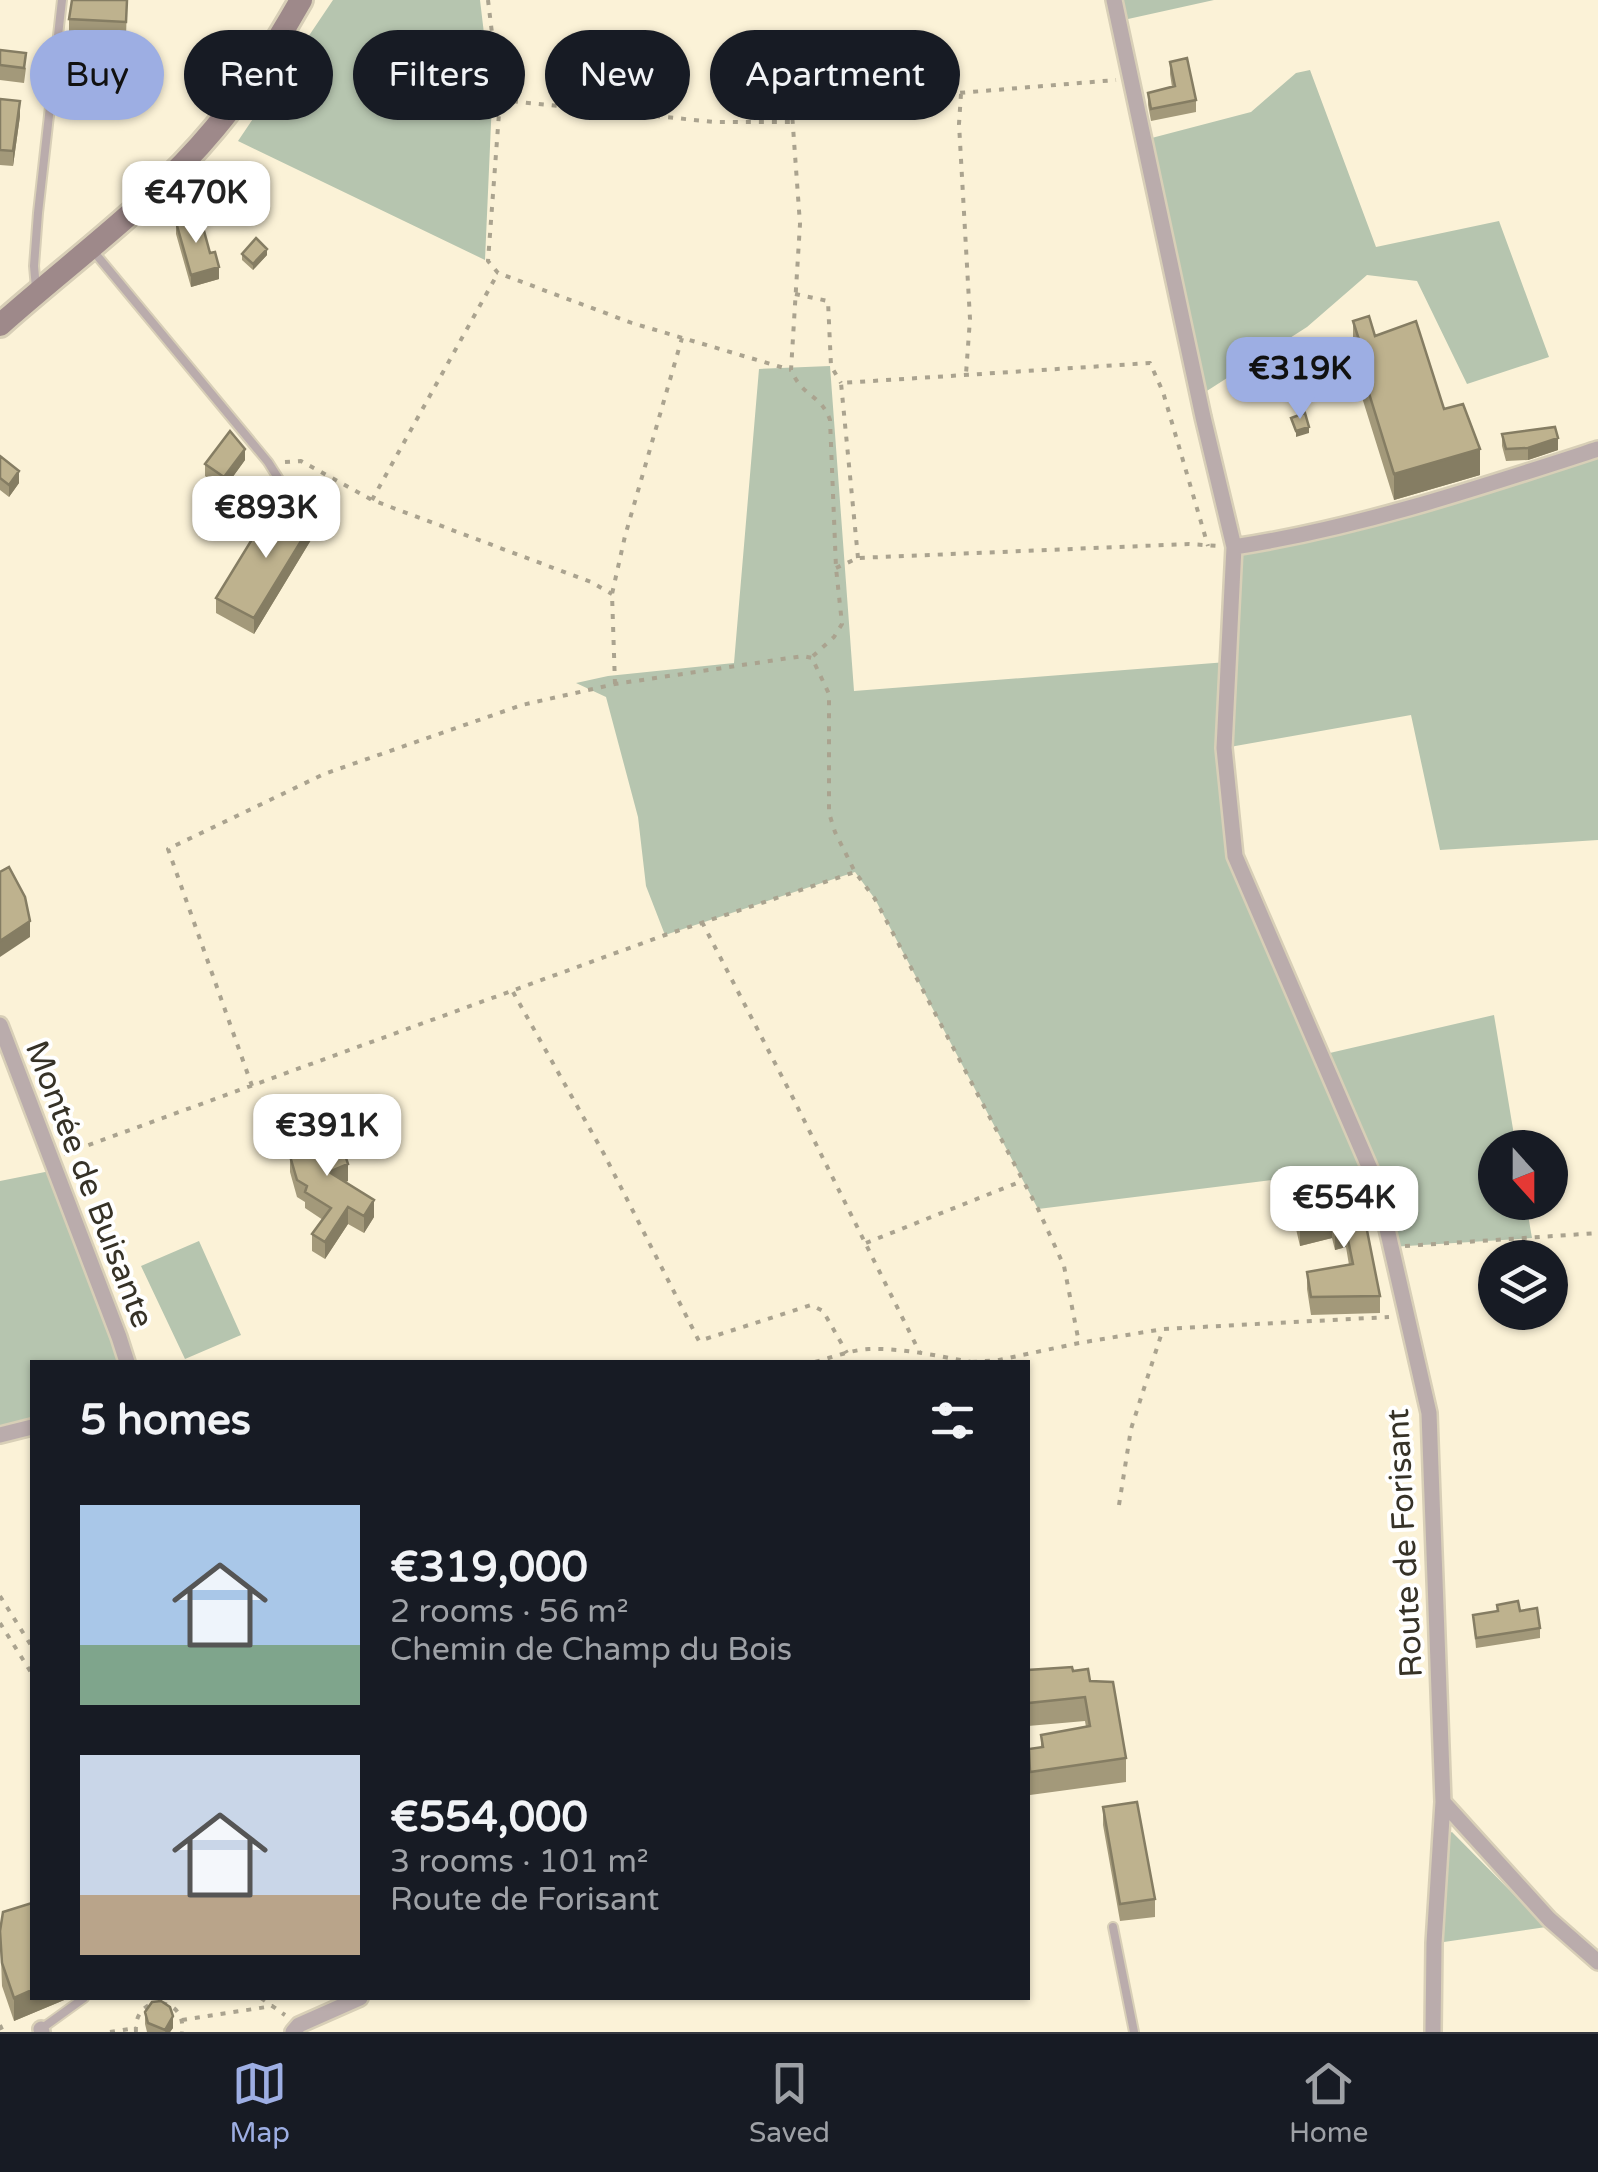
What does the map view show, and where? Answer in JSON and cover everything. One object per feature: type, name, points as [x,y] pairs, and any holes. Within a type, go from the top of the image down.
[{"type":"main road","points":[[0,325],[161,186],[214,129],[242,94],[301,0]]},
{"type":"street","name":"Route de Forisant","points":[[1114,0],[1234,547],[1224,748],[1235,856],[1377,1185],[1429,1413],[1442,1802],[1432,2032]]},
{"type":"street","points":[[1234,547],[1427,504],[1598,450]]},
{"type":"street","name":"Montée de Buisante","points":[[0,1025],[126,1360]]},
{"type":"street","points":[[0,1435],[30,1428]]},
{"type":"street","points":[[1442,1802],[1549,1919],[1598,1962]]},
{"type":"street","points":[[296,2028],[356,2000]]},
{"type":"lane","points":[[36,293],[38,213],[62,0]]},
{"type":"lane","points":[[91,248],[268,462],[292,500]]},
{"type":"lane","points":[[1114,1928],[1134,2032]]},
{"type":"lane","points":[[41,2031],[81,2000]]},
{"type":"path","points":[[488,0],[492,30]]},
{"type":"path","points":[[812,658],[842,624],[830,420],[824,404],[797,385],[791,370],[800,224],[792,113],[800,106],[1104,83],[1131,77]]},
{"type":"path","points":[[961,94],[970,319],[966,375]]},
{"type":"path","points":[[525,103],[714,122],[792,122]]},
{"type":"path","points":[[498,120],[488,260],[498,272],[632,323],[791,370]]},
{"type":"path","points":[[372,500],[498,272]]},
{"type":"path","points":[[795,294],[828,301],[832,366],[841,383],[858,558]]},
{"type":"path","points":[[614,684],[612,594],[682,338]]},
{"type":"path","points":[[841,383],[1150,364],[1163,392],[1208,546]]},
{"type":"path","points":[[268,462],[301,461],[372,500],[591,582],[612,594]]},
{"type":"path","points":[[836,568],[858,558],[1234,547]]},
{"type":"path","points":[[252,1086],[168,849],[324,774],[522,705],[614,684],[804,656],[812,658]]},
{"type":"path","points":[[812,658],[828,694],[827,786],[829,812],[836,832],[1038,1209],[1064,1266],[1079,1344]]},
{"type":"path","points":[[51,1158],[702,922],[855,872]]},
{"type":"path","points":[[702,922],[920,1353]]},
{"type":"path","points":[[512,991],[604,1154],[699,1342],[811,1305],[824,1312],[846,1353]]},
{"type":"path","points":[[866,1244],[1022,1181]]},
{"type":"path","points":[[1391,1247],[1598,1233]]},
{"type":"path","points":[[1000,1360],[1163,1330],[1407,1316]]},
{"type":"path","points":[[1119,1506],[1131,1430],[1163,1330]]},
{"type":"path","points":[[823,1360],[868,1349],[960,1360]]},
{"type":"path","points":[[0,1596],[30,1644]]},
{"type":"path","points":[[0,1622],[30,1671]]},
{"type":"path","points":[[264,2000],[296,2028]]},
{"type":"path","points":[[110,2032],[136,2030],[141,2011],[153,2003],[174,2008],[182,2020],[182,2032]]},
{"type":"path","points":[[182,2020],[272,2006]]},
{"type":"path","points":[[0,2025],[3,2032]]},
{"type":"green space","points":[[333,0],[480,0],[484,30],[353,30],[353,120],[491,120],[485,260],[238,141],[252,120],[333,120],[333,30],[313,30]]},
{"type":"green space","points":[[1114,0],[1214,0],[1119,21]]},
{"type":"green space","points":[[1310,70],[1376,247],[1499,221],[1549,357],[1467,384],[1417,281],[1367,275],[1307,327],[1199,396],[1144,140],[1251,112],[1296,73]]},
{"type":"green space","points":[[830,366],[854,691],[1227,662],[1234,547],[1277,540],[1598,450],[1598,840],[1440,850],[1411,715],[1224,748],[1235,856],[1321,1055],[1494,1015],[1513,1130],[1478,1130],[1478,1220],[1529,1220],[1532,1238],[1391,1247],[1369,1168],[1038,1209],[875,899],[855,872],[665,935],[646,886],[638,817],[606,697],[576,683],[734,663],[759,369]]},
{"type":"green space","points":[[55,1170],[126,1360],[30,1360],[30,1428],[0,1435],[0,1181]]},
{"type":"green space","points":[[199,1241],[241,1335],[185,1359],[141,1266]]},
{"type":"green space","points":[[1452,1832],[1546,1927],[1437,1943],[1443,1836]]},
{"type":"building","points":[[72,0],[127,0],[126,22],[69,19]]},
{"type":"building","points":[[0,50],[26,53],[24,68],[0,65]]},
{"type":"building","points":[[1187,58],[1196,100],[1151,109],[1148,93],[1175,86],[1170,62]]},
{"type":"building","points":[[0,99],[20,101],[13,151],[0,150]]},
{"type":"building","points":[[200,216],[210,253],[215,252],[219,267],[191,275],[176,222]]},
{"type":"building","points":[[256,238],[267,249],[253,264],[242,254]]},
{"type":"building","points":[[1369,316],[1375,336],[1416,321],[1444,409],[1463,404],[1480,449],[1394,474],[1355,348],[1361,346],[1353,321]]},
{"type":"building","points":[[1305,413],[1309,427],[1296,431],[1291,418]]},
{"type":"building","points":[[1555,427],[1558,438],[1528,448],[1506,449],[1502,434]]},
{"type":"building","points":[[230,431],[245,449],[224,477],[205,464]]},
{"type":"building","points":[[0,456],[19,471],[9,485],[0,478]]},
{"type":"building","points":[[293,499],[317,515],[254,618],[216,598],[254,536],[266,541]]},
{"type":"building","points":[[9,867],[25,897],[30,921],[0,941],[0,872]]},
{"type":"building","points":[[322,1131],[339,1136],[348,1164],[329,1172],[374,1200],[364,1216],[348,1207],[325,1242],[312,1234],[331,1208],[305,1192],[307,1186],[297,1180],[290,1156],[298,1152],[300,1136]]},
{"type":"building","points":[[1360,1195],[1380,1296],[1311,1297],[1307,1272],[1353,1264],[1346,1230],[1335,1232],[1332,1221],[1300,1228],[1296,1211]]},
{"type":"building","points":[[1518,1601],[1520,1611],[1537,1608],[1540,1628],[1476,1638],[1473,1615],[1498,1611],[1497,1605]]},
{"type":"building","points":[[1088,1669],[1090,1681],[1113,1682],[1126,1758],[1030,1772],[1030,1749],[1043,1747],[1041,1735],[1090,1726],[1085,1697],[1030,1703],[1030,1670]]},
{"type":"building","points":[[1137,1802],[1155,1899],[1120,1904],[1103,1807]]},
{"type":"building","points":[[30,1904],[30,1991],[14,1998],[2,1963],[3,1912]]},
{"type":"building","points":[[161,2001],[170,2007],[173,2016],[165,2030],[148,2023],[145,2012],[152,2002]]}]
